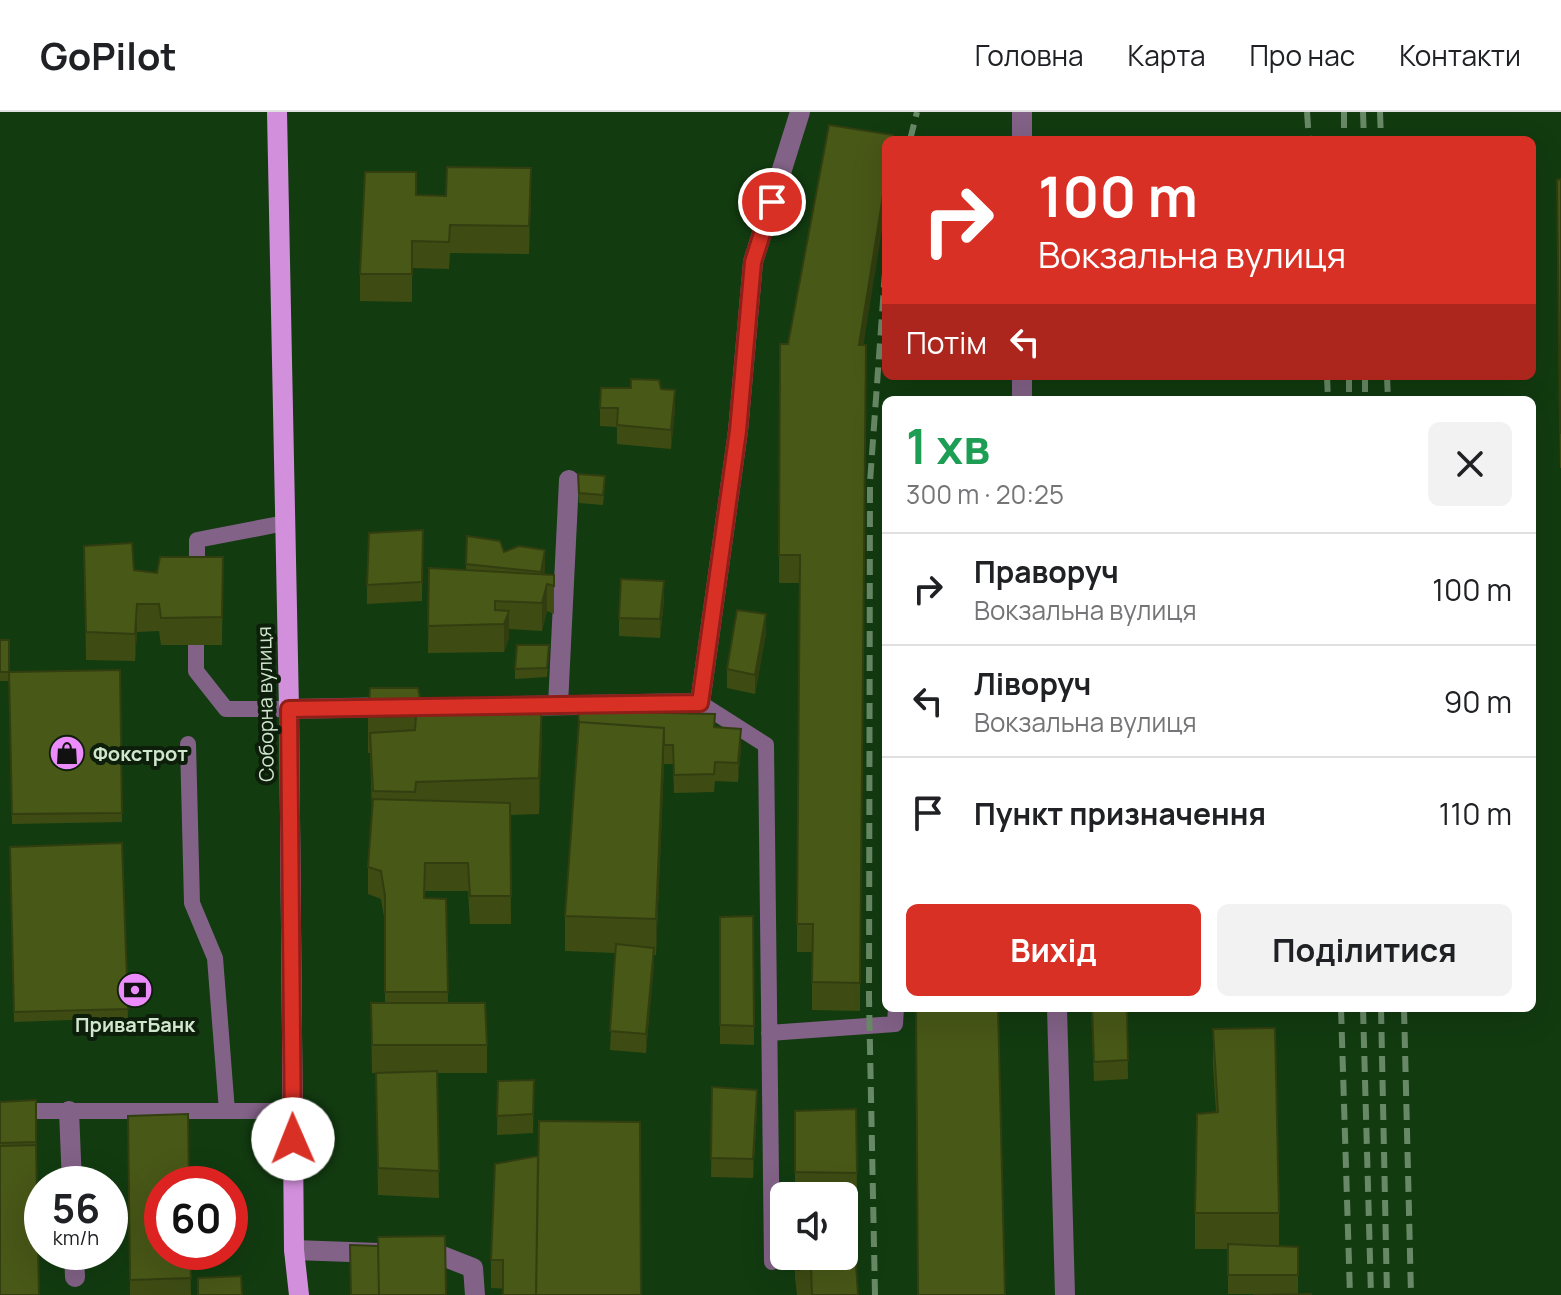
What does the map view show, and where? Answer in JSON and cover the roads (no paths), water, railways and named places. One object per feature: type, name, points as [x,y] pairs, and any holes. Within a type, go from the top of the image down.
[{"type":"main road","name":"Соборна вулиця","points":[[277,112],[289,709],[294,1250],[299,1295]]},
{"type":"street","points":[[495,706],[700,703],[738,431],[753,262],[800,112]]},
{"type":"street","points":[[1022,112],[1022,136]]},
{"type":"street","points":[[558,705],[569,480]]},
{"type":"street","points":[[289,709],[416,707]]},
{"type":"street","points":[[1057,1012],[1065,1295]]},
{"type":"street","points":[[69,1111],[71,1166]]},
{"type":"street","points":[[294,1250],[440,1255],[473,1268],[475,1295]]},
{"type":"street","points":[[75,1270],[75,1277]]},
{"type":"lane","points":[[285,523],[197,540],[196,671],[226,709],[289,709]]},
{"type":"lane","points":[[700,703],[766,745],[771,1182]]},
{"type":"lane","points":[[188,744],[192,903],[215,958],[227,1111]]},
{"type":"lane","points":[[769,1033],[895,1024],[896,1012]]},
{"type":"lane","points":[[0,1111],[292,1111]]},
{"type":"railway","points":[[911,136],[917,112]]},
{"type":"railway","points":[[1307,112],[1309,136]]},
{"type":"railway","points":[[1344,112],[1344,136]]},
{"type":"railway","points":[[1363,112],[1364,136]]},
{"type":"railway","points":[[1380,112],[1381,136]]},
{"type":"railway","points":[[875,1295],[869,998],[870,482],[882,315]]},
{"type":"railway","points":[[1327,380],[1328,396]]},
{"type":"railway","points":[[1349,380],[1349,396]]},
{"type":"railway","points":[[1365,380],[1365,396]]},
{"type":"railway","points":[[1387,380],[1388,396]]},
{"type":"railway","points":[[1341,1012],[1350,1295]]},
{"type":"railway","points":[[1363,1012],[1371,1295]]},
{"type":"railway","points":[[1381,1012],[1387,1295]]},
{"type":"railway","points":[[1404,1012],[1411,1295]]},
{"type":"place","name":"Фокстрот","points":[[67,753]]},
{"type":"place","name":"ПриватБанк","points":[[135,990]]}]
